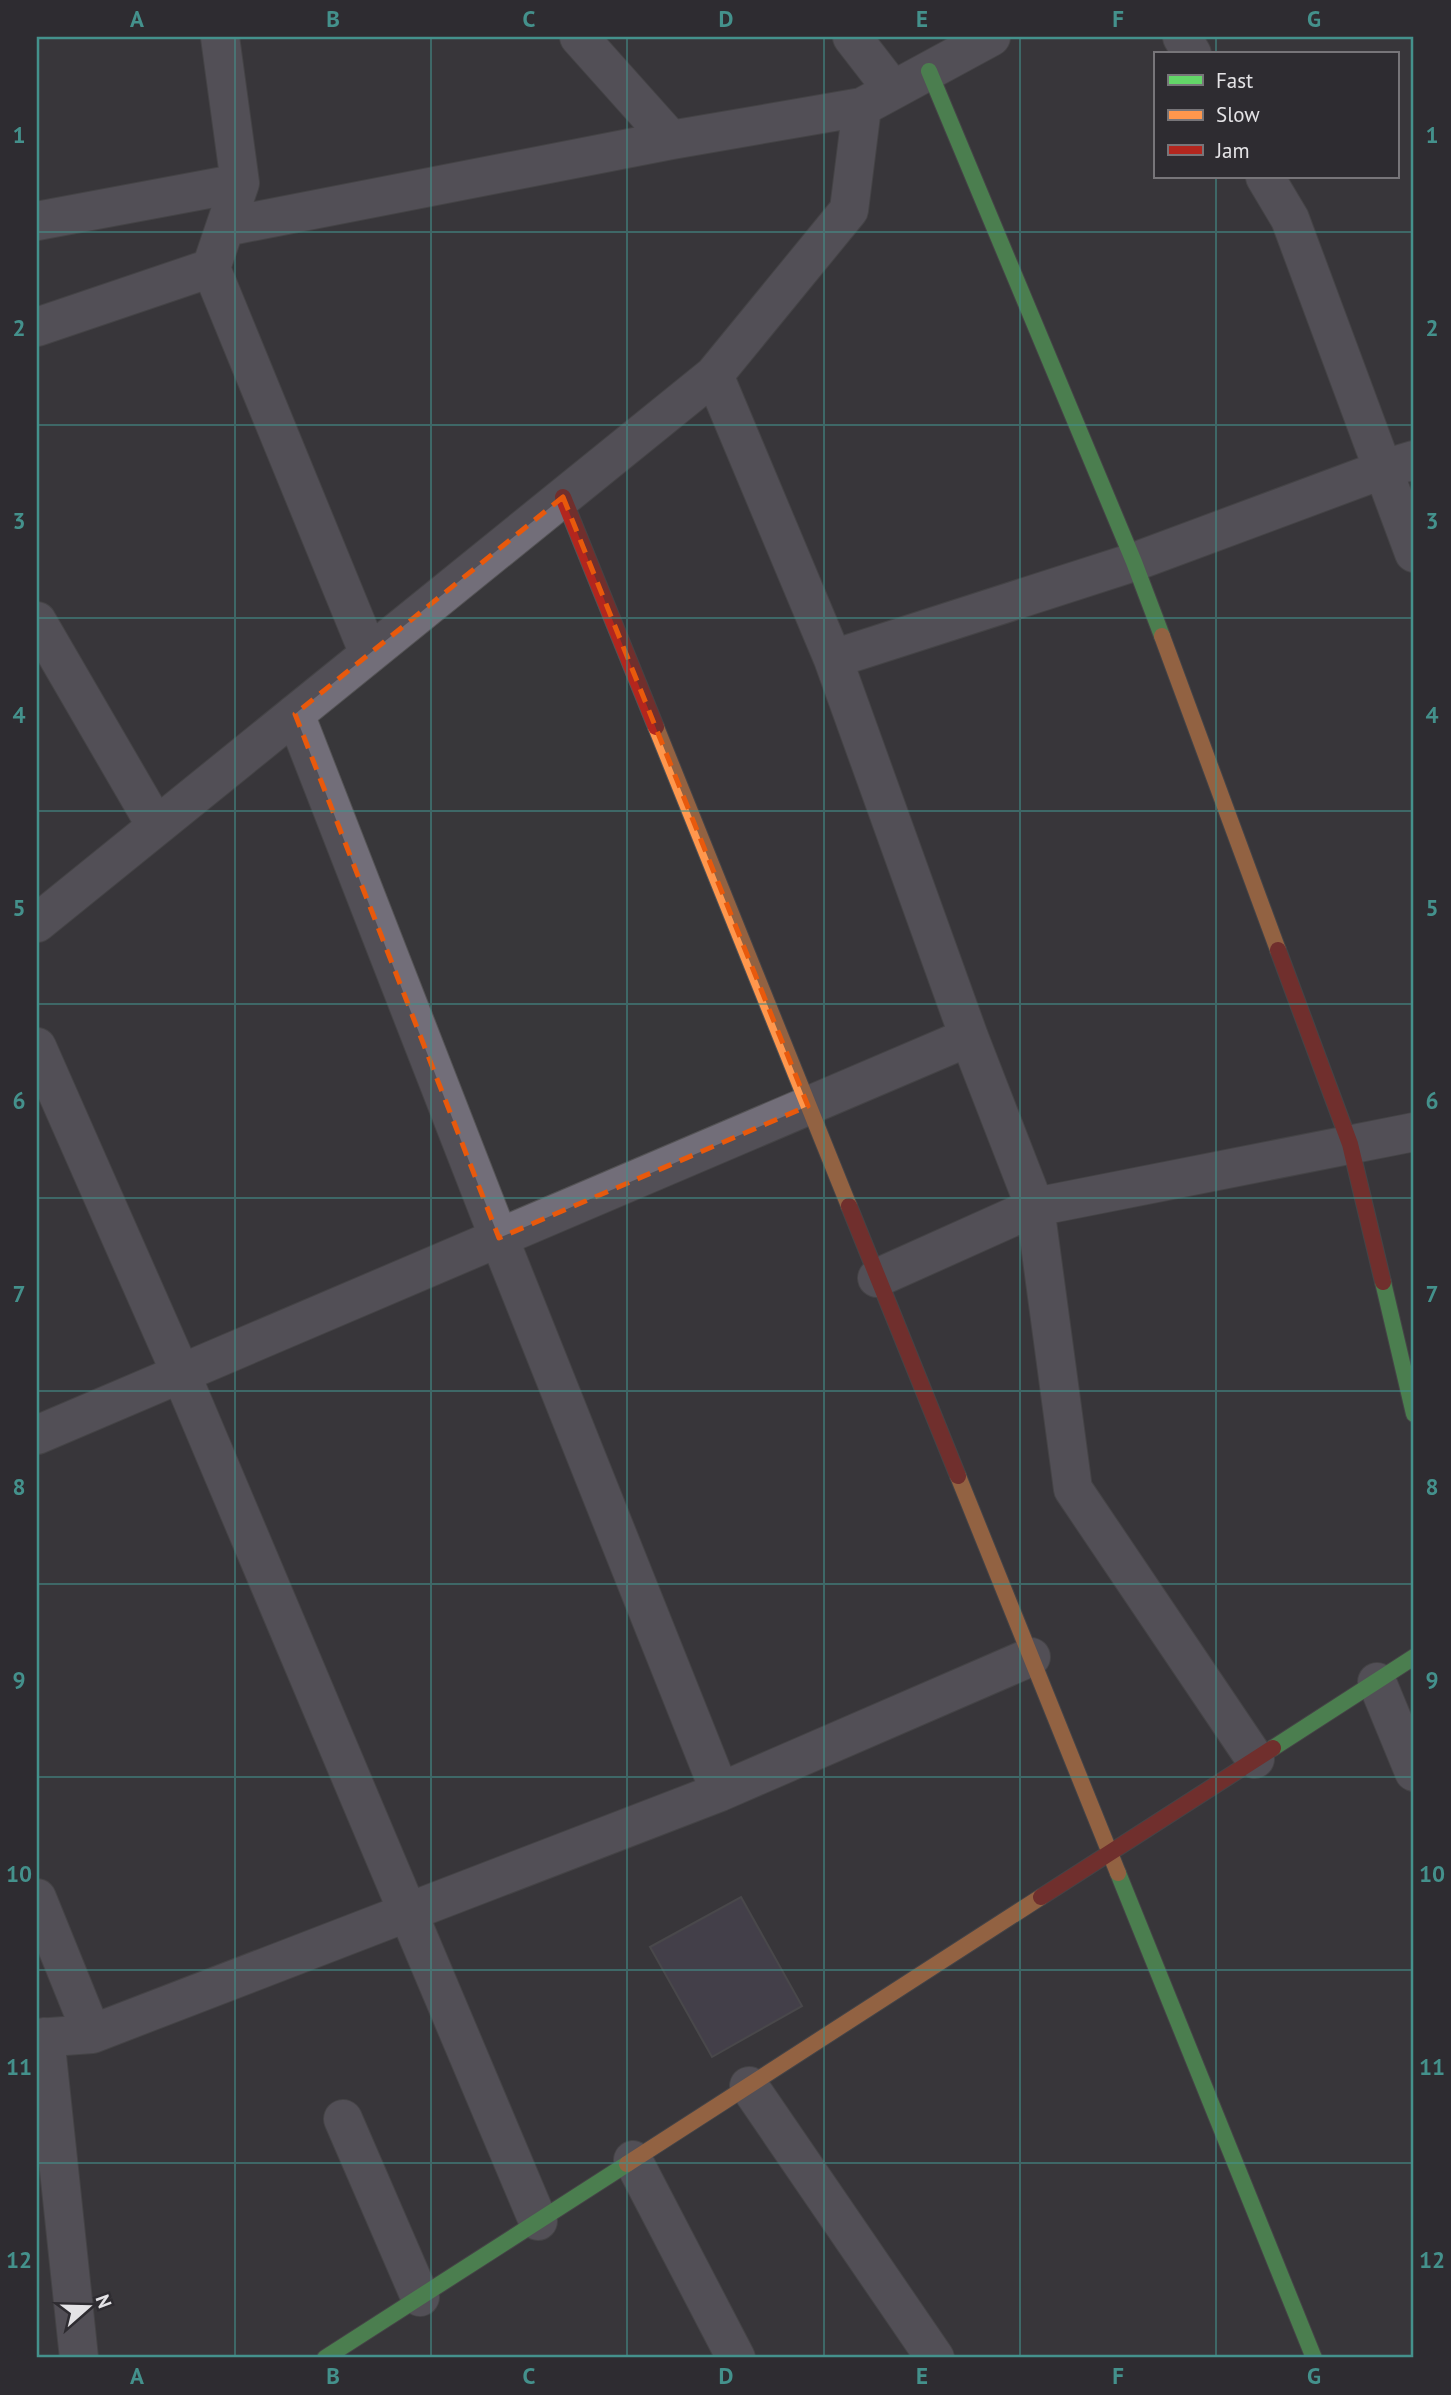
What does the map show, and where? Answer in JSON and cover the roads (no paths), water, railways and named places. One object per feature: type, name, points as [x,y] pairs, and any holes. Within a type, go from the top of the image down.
[{"type":"street","points":[[220,37],[240,183],[211,268],[369,654]]},
{"type":"street","points":[[579,37],[671,140]]},
{"type":"street","points":[[37,923],[713,375],[849,210],[877,98],[852,37]]},
{"type":"street","points":[[225,227],[877,98],[991,37]]},
{"type":"street","points":[[929,71],[1134,562],[1350,1144],[1414,1414]]},
{"type":"street","points":[[1266,178],[1290,219],[1399,464],[1414,552]]},
{"type":"street","points":[[37,221],[240,183]]},
{"type":"street","points":[[37,327],[211,268]]},
{"type":"street","points":[[713,375],[833,659],[969,1037],[1035,1207],[1073,1489],[1255,1759]]},
{"type":"street","points":[[833,659],[1134,562],[1399,464]]},
{"type":"street","points":[[563,497],[1314,2358]]},
{"type":"street","points":[[37,621],[156,826]]},
{"type":"street","points":[[295,714],[499,1238],[720,1793]]},
{"type":"street","points":[[37,1435],[969,1037]]},
{"type":"street","points":[[37,1047],[181,1374],[538,2221]]},
{"type":"street","points":[[877,1278],[1035,1207],[1414,1132]]},
{"type":"street","points":[[79,2358],[41,2037],[92,2034],[408,1913],[720,1793],[1031,1657]]},
{"type":"street","points":[[325,2358],[1414,1657]]},
{"type":"street","points":[[1377,1682],[1414,1772]]},
{"type":"street","points":[[37,1898],[92,2034]]},
{"type":"street","points":[[749,2086],[935,2358]]},
{"type":"street","points":[[343,2119],[420,2297]]},
{"type":"street","points":[[633,2160],[736,2358]]}]
